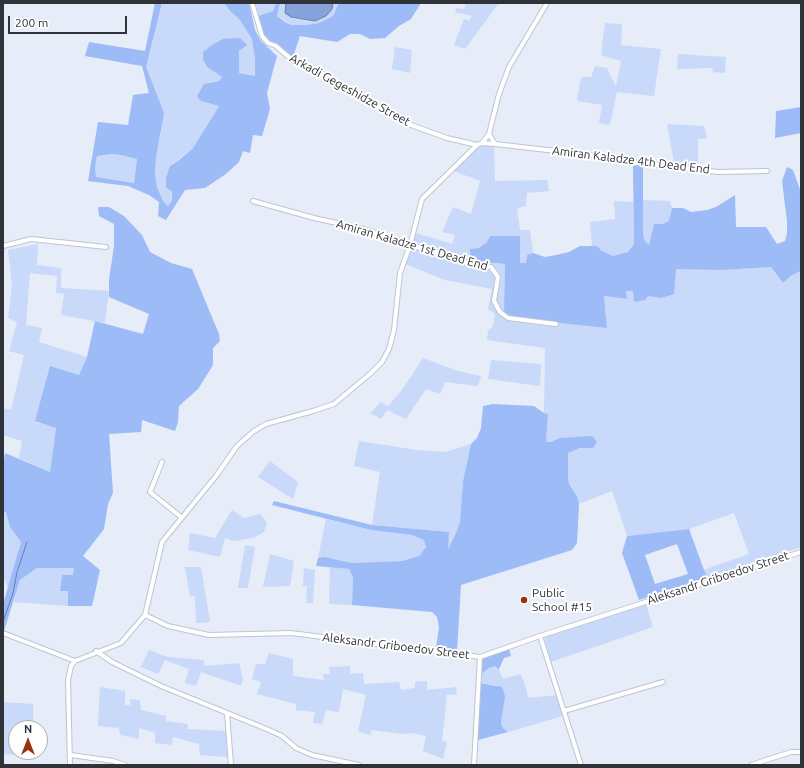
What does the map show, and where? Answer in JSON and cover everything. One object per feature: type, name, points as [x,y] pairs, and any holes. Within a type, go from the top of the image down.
[{"type":"street","name":"Arkadi Gegeshidze Street","points":[[252,3],[262,36],[268,43],[276,46],[292,60],[323,74],[411,124],[447,138],[477,145]]},
{"type":"street","points":[[70,765],[71,755],[68,680],[71,666],[75,661],[121,643],[145,615],[162,542],[216,476],[237,446],[254,431],[266,424],[334,404],[371,374],[382,362],[389,349],[394,330],[400,273],[410,245],[422,198],[477,145],[482,143],[489,134],[509,67],[547,3]]},
{"type":"street","points":[[489,134],[495,144]]},
{"type":"street","name":"Amiran Kaladze 4th Dead End","points":[[482,143],[575,153],[638,163],[718,172],[767,171]]},
{"type":"street","name":"Amiran Kaladze 1st Dead End","points":[[253,201],[314,218],[364,229],[469,264],[491,267],[498,277],[494,301],[500,312],[508,318],[556,324]]},
{"type":"street","points":[[3,246],[31,239],[106,247]]},
{"type":"street","points":[[162,462],[150,492],[182,517]]},
{"type":"street","name":"Aleksandr Griboedov Street","points":[[145,615],[168,626],[209,635],[291,634],[480,657],[540,636],[801,552]]},
{"type":"street","points":[[3,633],[75,661]]},
{"type":"street","points":[[540,636],[581,765]]},
{"type":"street","points":[[96,652],[112,662],[161,686],[282,736],[296,748],[307,753],[358,765]]},
{"type":"street","points":[[474,765],[480,657]]},
{"type":"street","points":[[564,711],[663,682]]},
{"type":"street","points":[[227,713],[231,765]]},
{"type":"street","points":[[751,765],[791,752],[801,752]]},
{"type":"street","points":[[71,755],[113,761],[125,765]]},
{"type":"shaded area","points":[[155,3],[162,3],[146,67],[164,113],[156,158],[155,175],[157,187],[163,201],[168,206],[172,201],[172,192],[166,187],[166,178],[170,166],[193,148],[219,106],[201,101],[197,96],[204,84],[219,81],[222,77],[207,67],[203,59],[203,52],[223,39],[240,38],[247,45],[239,51],[239,73],[255,76],[255,60],[252,39],[240,20],[224,3],[249,3],[255,30],[261,41],[277,56],[267,93],[270,109],[262,136],[253,135],[250,153],[243,151],[239,162],[226,174],[205,188],[185,190],[166,220],[158,216],[159,202],[149,195],[128,186],[88,181],[98,122],[128,125],[133,95],[149,93],[142,66],[85,56],[89,42],[145,51]],"holes":[[[112,154],[137,159],[134,183],[96,177],[95,167],[97,156]]]},
{"type":"shaded area","points":[[162,3],[224,3],[240,20],[252,39],[255,60],[255,76],[239,73],[239,51],[207,67],[222,77],[219,81],[204,84],[201,101],[219,106],[193,148],[170,166],[172,201],[168,206],[163,201],[157,187],[155,175],[156,158],[161,133],[146,67]]},
{"type":"shaded area","points":[[255,3],[276,3],[273,11],[258,16]]},
{"type":"shaded area","points":[[276,3],[280,3],[277,16],[285,22],[291,25],[306,25],[319,23],[333,16],[339,3],[421,3],[411,19],[399,26],[385,38],[370,39],[360,34],[350,34],[337,42],[300,36],[293,57],[278,45],[268,41],[264,37],[258,16],[273,11]]},
{"type":"shaded area","points":[[280,3],[286,3],[291,17],[315,21],[332,9],[333,3],[339,3],[333,16],[320,23],[291,25],[277,16]]},
{"type":"shaded area","points":[[286,3],[333,3],[332,9],[326,16],[315,21],[291,17],[285,13]]},
{"type":"shaded area","points":[[466,3],[499,3],[465,49],[454,45],[464,19],[469,21],[472,16],[455,12],[456,8],[464,9]]},
{"type":"shaded area","points":[[605,23],[622,24],[621,45],[661,49],[654,96],[617,92],[610,125],[599,123],[602,105],[577,101],[581,77],[591,77],[595,66],[607,68],[616,86],[621,61],[601,55]]},
{"type":"shaded area","points":[[395,47],[412,50],[410,73],[392,69]]},
{"type":"shaded area","points":[[678,54],[726,57],[725,73],[713,72],[712,68],[677,69]]},
{"type":"shaded area","points":[[801,107],[801,133],[775,138],[776,111]]},
{"type":"shaded area","points":[[667,124],[704,126],[707,138],[698,139],[698,167],[674,163]]},
{"type":"shaded area","points":[[480,145],[494,145],[495,181],[547,180],[549,191],[527,193],[526,206],[517,208],[520,230],[530,230],[533,253],[527,255],[526,263],[520,263],[520,236],[487,242],[479,248],[470,249],[475,261],[505,264],[504,311],[607,328],[604,296],[626,299],[626,291],[633,291],[634,302],[648,296],[661,298],[675,268],[722,270],[771,267],[783,283],[792,275],[801,271],[801,547],[707,578],[703,570],[749,554],[734,513],[689,529],[627,536],[612,491],[579,504],[577,496],[569,484],[568,452],[580,448],[593,448],[560,438],[551,442],[546,442],[548,414],[544,413],[545,348],[487,340],[488,331],[493,326],[495,314],[488,309],[492,289],[445,280],[405,264],[416,233],[452,244],[455,235],[442,232],[453,207],[471,214],[480,181],[454,171]]},
{"type":"shaded area","points":[[112,154],[137,159],[134,183],[96,177],[95,167],[97,156]]},
{"type":"shaded area","points":[[633,165],[643,166],[643,235],[645,241],[649,245],[654,224],[663,224],[669,221],[672,208],[683,208],[691,212],[707,210],[716,207],[735,195],[736,227],[766,227],[777,244],[785,241],[787,221],[782,181],[787,167],[793,170],[801,192],[801,271],[792,275],[783,283],[771,267],[722,270],[676,269],[674,294],[661,298],[648,296],[645,300],[634,302],[633,291],[626,291],[627,299],[604,296],[607,328],[513,318],[504,311],[505,264],[475,261],[470,256],[470,249],[479,248],[487,242],[490,236],[520,236],[520,263],[526,263],[527,255],[533,253],[545,257],[569,252],[580,246],[597,246],[602,251],[613,256],[628,252],[634,244]]},
{"type":"shaded area","points":[[643,200],[670,201],[672,208],[670,221],[663,225],[654,224],[649,245],[645,241],[643,235]]},
{"type":"shaded area","points":[[614,201],[633,202],[634,244],[628,252],[613,256],[602,251],[597,246],[592,246],[590,222],[615,219]]},
{"type":"shaded area","points":[[98,207],[109,207],[124,216],[142,235],[150,252],[171,263],[192,269],[219,334],[220,341],[213,348],[213,365],[198,389],[179,406],[178,422],[175,431],[142,420],[141,432],[109,434],[113,493],[108,504],[104,529],[83,556],[100,570],[92,606],[68,606],[68,591],[60,591],[62,575],[73,575],[74,568],[37,568],[20,580],[4,631],[3,604],[21,542],[10,527],[6,512],[3,512],[3,470],[5,453],[50,472],[56,428],[35,421],[50,366],[79,375],[87,357],[95,321],[143,334],[149,314],[109,297],[109,279],[114,246],[114,224],[99,216]]},
{"type":"shaded area","points":[[38,244],[37,265],[61,268],[61,288],[109,291],[105,323],[61,315],[64,294],[56,293],[57,276],[30,273],[26,325],[42,328],[39,342],[87,357],[79,375],[50,367],[36,422],[56,427],[50,472],[19,458],[22,441],[3,435],[3,408],[11,410],[24,355],[9,351],[17,323],[8,318],[12,285],[8,250]]},
{"type":"shaded area","points":[[423,358],[458,371],[481,376],[478,386],[445,382],[440,394],[426,389],[406,419],[387,410],[381,419],[370,413],[381,402],[388,406],[402,390]]},
{"type":"shaded area","points":[[491,360],[541,364],[540,386],[488,379]]},
{"type":"shaded area","points":[[493,404],[534,406],[548,414],[546,442],[551,442],[560,438],[592,436],[597,442],[593,448],[580,448],[568,453],[569,484],[577,496],[579,504],[577,543],[572,550],[461,585],[457,651],[436,648],[439,627],[437,617],[432,612],[352,605],[353,577],[349,569],[316,566],[318,558],[325,557],[352,563],[402,561],[419,556],[426,547],[424,540],[412,535],[371,530],[272,505],[274,501],[372,525],[449,532],[448,549],[460,522],[463,481],[471,444],[477,438],[481,428],[483,406]]},
{"type":"shaded area","points":[[359,441],[417,450],[445,452],[471,444],[463,481],[460,522],[447,550],[449,532],[372,525],[380,472],[354,466]]},
{"type":"shaded area","points":[[270,461],[298,482],[293,499],[258,477]]},
{"type":"shaded area","points":[[232,510],[244,518],[260,514],[267,522],[264,532],[253,538],[234,541],[225,538],[220,557],[188,550],[190,533],[215,538]]},
{"type":"shaded area","points":[[3,512],[6,512],[10,527],[21,542],[8,588],[3,577]]},
{"type":"shaded area","points":[[326,519],[371,530],[412,535],[424,540],[426,547],[419,556],[402,561],[352,563],[331,558],[318,558]]},
{"type":"shaded area","points":[[689,529],[707,578],[639,600],[622,553],[627,536]],"holes":[[[677,544],[688,574],[655,584],[645,555]]]},
{"type":"shaded area","points":[[245,545],[255,547],[248,588],[238,588]]},
{"type":"shaded area","points":[[270,554],[294,561],[290,586],[263,587]]},
{"type":"shaded area","points":[[185,567],[201,567],[210,622],[196,623],[195,596],[190,597]]},
{"type":"shaded area","points":[[330,567],[349,569],[353,577],[352,605],[329,604]]},
{"type":"shaded area","points":[[37,568],[74,568],[73,576],[62,575],[60,590],[68,591],[68,606],[14,602],[20,580]]},
{"type":"shaded area","points":[[304,568],[315,570],[313,603],[306,603],[307,586],[303,586]]},
{"type":"shaded area","points":[[646,604],[653,627],[551,662],[545,640],[546,636]]},
{"type":"shaded area","points":[[509,648],[511,656],[504,658],[499,669],[495,666],[489,668],[481,674],[482,658]]},
{"type":"shaded area","points":[[149,650],[168,657],[204,660],[205,666],[239,663],[243,680],[241,686],[201,672],[196,686],[185,683],[189,669],[165,660],[158,674],[141,667]]},
{"type":"shaded area","points":[[269,653],[293,659],[293,676],[324,680],[323,674],[330,674],[329,667],[350,666],[350,674],[363,673],[364,684],[399,682],[401,690],[415,688],[415,682],[427,681],[427,690],[456,687],[457,695],[447,694],[442,741],[447,742],[443,759],[423,751],[426,736],[412,733],[402,734],[372,730],[370,735],[358,731],[366,695],[343,689],[339,712],[326,710],[322,724],[313,723],[315,712],[296,710],[296,704],[257,694],[261,682],[252,679],[256,664],[265,664]]},
{"type":"shaded area","points":[[495,666],[499,669],[503,679],[521,674],[528,698],[557,695],[563,716],[508,732],[503,728],[501,723],[503,707],[496,685],[480,683],[481,674],[489,668]]},
{"type":"shaded area","points":[[480,683],[502,687],[505,696],[501,723],[503,728],[508,732],[478,740]]},
{"type":"shaded area","points":[[100,687],[125,691],[125,705],[130,705],[130,699],[140,700],[141,710],[166,716],[166,721],[188,724],[187,729],[226,731],[228,757],[200,755],[199,744],[173,737],[172,745],[155,743],[155,733],[139,728],[139,739],[120,735],[119,728],[98,726]]},
{"type":"shaded area","points":[[3,702],[33,704],[33,720],[8,720],[8,754],[3,754]]},
{"type":"waterway","points":[[3,622],[13,593],[17,572],[27,542]]},
{"type":"place","name":"Public School #15","points":[[524,600]]}]
